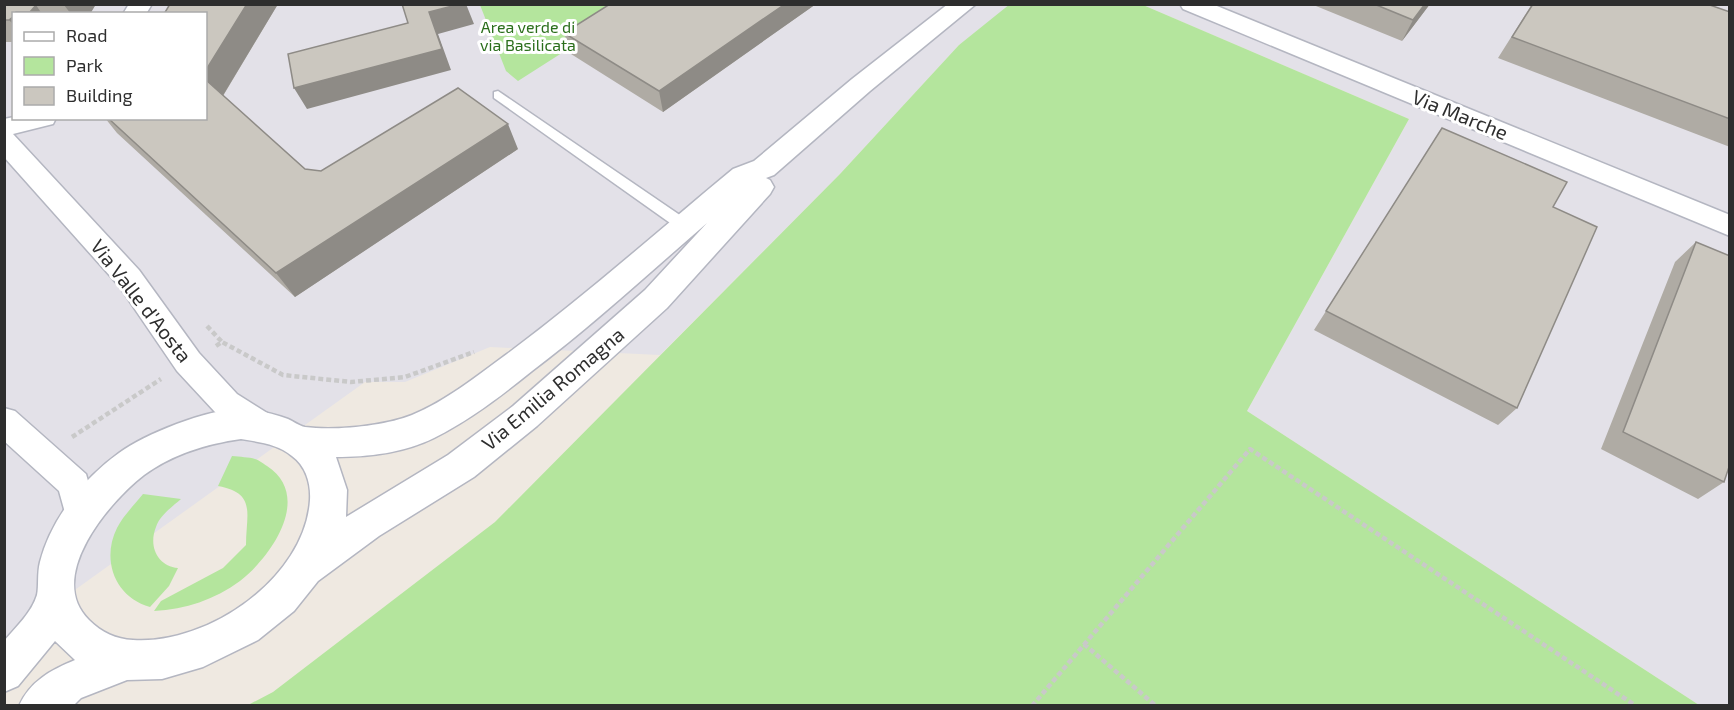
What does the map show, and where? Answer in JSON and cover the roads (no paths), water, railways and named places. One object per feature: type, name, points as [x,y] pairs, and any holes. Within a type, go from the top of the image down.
[{"type":"street","name":"Via Emilia Romagna","points":[[303,442],[367,442],[420,428],[471,399],[515,367],[743,176],[764,168],[861,85],[964,4]]},
{"type":"street","name":"Via Marche","points":[[1191,4],[1730,226]]},
{"type":"street","points":[[4,128],[36,120]]},
{"type":"street","name":"Via Valle d'Aosta","points":[[4,140],[129,278],[188,362],[226,403],[261,426]]},
{"type":"street","name":"Via Emilia Romagna","points":[[302,572],[375,517],[461,466],[580,369],[656,299],[705,243],[764,184],[764,168]]},
{"type":"street","points":[[4,421],[74,484],[81,516]]},
{"type":"street","name":"Via Emilia Romagna","points":[[261,426],[284,431],[303,442],[317,456],[326,475],[329,496],[327,520],[318,546],[302,572],[281,597],[254,621],[223,639],[190,653],[157,660],[126,660],[99,652],[78,639],[64,621],[56,598],[61,557],[81,516],[113,479],[154,450],[176,439],[220,427],[261,426]]},
{"type":"street","name":"Via Emilia Romagna","points":[[4,672],[39,631],[56,598]]},
{"type":"street","name":"Via Emilia Romagna","points":[[40,705],[67,684],[126,660]]},
{"type":"lane","points":[[498,95],[685,226]]},
{"type":"park label","name":"Area verde di via Basilicata","points":[[528,36]]}]
